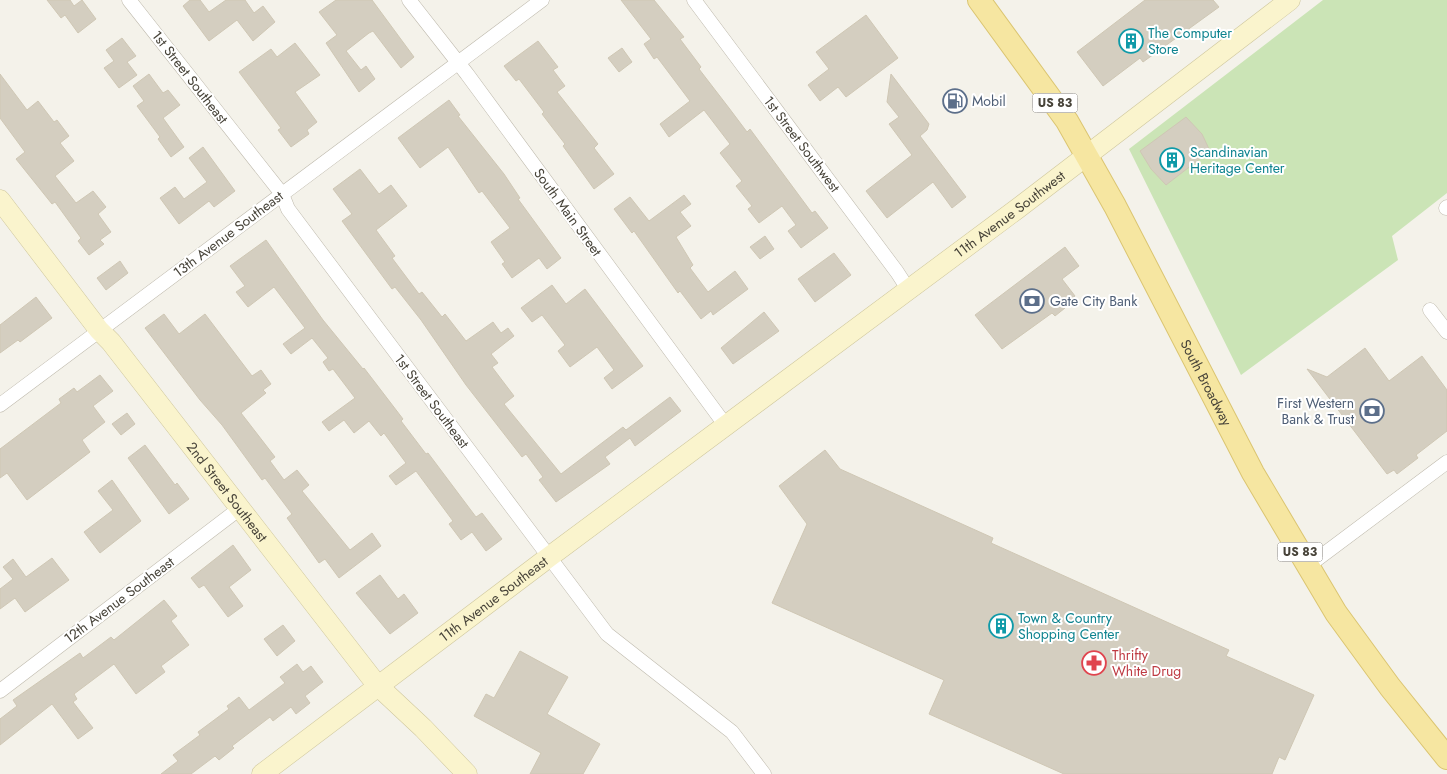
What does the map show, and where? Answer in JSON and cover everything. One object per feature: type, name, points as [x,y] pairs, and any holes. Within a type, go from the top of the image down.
[{"type":"main road","name":"South Broadway","points":[[979,0],[1053,100],[1086,156],[1115,206],[1253,473],[1336,613],[1447,758]]},
{"type":"street","name":"1st Street Southeast","points":[[129,0],[282,194],[294,217],[607,634],[732,732],[764,774]]},
{"type":"street","name":"South Main Street","points":[[409,0],[456,64],[473,82],[726,426]]},
{"type":"street","name":"13th Avenue Southeast","points":[[0,405],[542,0]]},
{"type":"street","name":"1st Street Southwest","points":[[694,0],[908,289]]},
{"type":"street","name":"11th Avenue Southwest","points":[[726,426],[1086,156],[1290,0]]},
{"type":"street","name":"2nd Street Southeast","points":[[0,200],[99,330],[111,342],[239,509],[378,685],[467,774]]},
{"type":"street","points":[[1430,310],[1447,332]]},
{"type":"street","name":"11th Avenue Southeast","points":[[262,774],[378,685],[726,426]]},
{"type":"street","points":[[1308,566],[1447,462]]},
{"type":"street","name":"12th Avenue Southeast","points":[[0,691],[239,509]]},
{"type":"green space","points":[[1323,0],[1447,0],[1447,193],[1392,236],[1398,260],[1241,375],[1129,149]]},
{"type":"building","points":[[47,0],[70,0],[74,6],[82,0],[96,19],[78,33],[65,15],[61,18]]},
{"type":"building","points":[[190,0],[200,0],[209,12],[226,0],[245,0],[254,13],[263,6],[275,22],[253,41],[237,20],[209,41],[183,6]]},
{"type":"building","points":[[336,0],[372,0],[414,57],[401,68],[373,31],[369,33],[346,51],[361,70],[366,66],[375,79],[359,92],[326,43],[337,35],[319,12]]},
{"type":"building","points":[[621,0],[654,0],[684,37],[680,39],[701,67],[699,69],[747,132],[750,129],[812,213],[815,211],[828,228],[801,248],[788,231],[796,225],[782,206],[759,223],[748,209],[752,206],[736,186],[742,181],[720,153],[730,144],[704,110],[669,137],[660,124],[690,101],[657,57],[654,59],[644,44],[651,39]]},
{"type":"building","name":"The Computer Store","points":[[1145,0],[1213,0],[1219,7],[1143,62],[1140,58],[1103,86],[1077,52]]},
{"type":"building","points":[[866,15],[898,58],[846,97],[838,87],[820,101],[808,85],[829,69],[816,52]]},
{"type":"building","points":[[122,38],[136,56],[127,62],[137,75],[119,88],[104,68],[114,61],[106,50]]},
{"type":"building","points":[[538,41],[558,67],[553,70],[565,86],[557,92],[598,144],[594,148],[614,174],[594,189],[563,146],[565,144],[542,114],[544,112],[519,79],[516,81],[504,66]]},
{"type":"building","points":[[295,43],[320,75],[295,92],[317,122],[307,130],[309,134],[291,147],[278,130],[281,128],[239,72],[271,49],[277,57]]},
{"type":"building","points":[[622,48],[632,62],[619,72],[608,58]]},
{"type":"building","points":[[0,74],[27,110],[38,101],[54,122],[57,120],[69,136],[60,143],[74,161],[55,176],[76,203],[93,191],[106,207],[98,214],[111,232],[100,240],[104,244],[89,255],[78,241],[81,238],[55,202],[52,204],[16,159],[25,152],[0,118]]},
{"type":"building","points":[[149,74],[163,93],[168,90],[180,105],[163,118],[184,147],[171,157],[158,139],[160,137],[137,106],[144,101],[133,86]]},
{"type":"building","points":[[891,74],[929,124],[927,130],[920,136],[966,197],[952,208],[933,182],[887,218],[866,191],[912,155],[889,124],[899,117],[887,102]]},
{"type":"building","points":[[449,100],[460,115],[458,116],[504,174],[520,198],[518,199],[561,258],[547,269],[539,258],[512,278],[502,264],[505,262],[491,242],[510,228],[482,191],[479,193],[448,147],[420,168],[398,138]]},
{"type":"building","name":"Scandinavian Heritage Center","points":[[1186,117],[1202,134],[1210,151],[1166,185],[1151,169],[1140,151]]},
{"type":"building","points":[[203,147],[235,191],[214,207],[209,201],[179,224],[160,198],[175,187],[184,199],[207,182],[189,158]]},
{"type":"building","points":[[360,169],[379,194],[391,185],[407,206],[376,230],[395,256],[392,258],[419,294],[422,292],[442,317],[445,314],[466,341],[493,322],[501,333],[508,328],[514,336],[491,354],[498,363],[492,367],[514,396],[504,404],[561,474],[623,427],[626,430],[670,397],[681,411],[635,446],[630,438],[605,457],[610,464],[556,502],[539,480],[543,477],[526,454],[522,457],[466,385],[421,320],[395,287],[392,289],[342,221],[352,214],[333,189]]},
{"type":"building","points":[[684,195],[691,204],[680,212],[691,226],[676,237],[693,265],[690,268],[708,292],[735,271],[748,289],[713,315],[711,311],[701,319],[680,291],[678,293],[634,231],[632,233],[614,209],[630,197],[649,221]]},
{"type":"building","points":[[765,236],[774,249],[760,259],[750,247]]},
{"type":"building","points":[[266,240],[323,320],[364,368],[403,419],[401,421],[426,454],[428,453],[476,517],[482,513],[502,539],[486,551],[472,532],[461,540],[449,524],[453,521],[416,471],[396,485],[389,476],[406,463],[384,433],[381,436],[369,421],[354,433],[344,420],[329,431],[322,422],[355,398],[333,369],[329,371],[323,362],[328,358],[312,338],[291,354],[283,344],[305,328],[274,287],[248,307],[236,292],[245,286],[230,266]]},
{"type":"building","name":"Gate City Bank","points":[[1065,247],[1079,266],[1062,279],[1075,296],[1063,305],[1065,308],[1055,316],[1052,313],[1002,349],[975,315]]},
{"type":"building","points":[[834,253],[851,275],[815,302],[798,279]]},
{"type":"building","points":[[120,261],[128,273],[106,290],[97,278]]},
{"type":"building","points":[[552,285],[566,304],[585,289],[643,366],[612,389],[604,378],[614,370],[597,347],[570,367],[558,351],[565,345],[542,315],[532,322],[521,308]]},
{"type":"building","points":[[36,297],[52,318],[20,342],[18,340],[0,353],[0,325]]},
{"type":"building","points":[[764,312],[779,331],[733,364],[721,348]]},
{"type":"building","points":[[164,314],[179,334],[205,314],[252,376],[261,370],[271,384],[263,390],[266,393],[241,413],[275,457],[270,461],[284,480],[297,470],[309,485],[302,491],[350,550],[372,533],[381,546],[339,578],[325,559],[319,563],[287,518],[292,514],[265,478],[262,480],[222,425],[200,400],[145,328]]},
{"type":"building","points":[[1365,348],[1389,381],[1422,356],[1447,390],[1447,431],[1416,455],[1418,458],[1397,474],[1394,470],[1387,474],[1307,369],[1327,377]]},
{"type":"building","points":[[100,375],[113,391],[93,406],[105,422],[82,440],[90,452],[27,500],[7,473],[0,478],[0,449],[61,403],[59,399],[74,388],[77,392]]},
{"type":"building","points":[[127,413],[135,424],[121,435],[112,424]]},
{"type":"building","points":[[145,445],[175,485],[177,483],[189,499],[169,514],[128,458]]},
{"type":"building","name":"Town & Country Shopping Center","points":[[825,450],[840,469],[993,538],[991,543],[1229,650],[1226,656],[1314,695],[1285,760],[1279,757],[1272,774],[1064,774],[929,714],[944,680],[772,603],[807,524],[779,486]]},
{"type":"building","points":[[112,480],[141,521],[100,553],[84,532],[113,510],[98,491]]},
{"type":"building","points":[[233,545],[251,570],[229,587],[243,606],[228,617],[204,585],[199,588],[191,578]]},
{"type":"building","points":[[52,558],[69,580],[25,612],[15,598],[0,609],[0,589],[13,579],[3,567],[13,559],[26,577]]},
{"type":"building","points":[[380,575],[398,599],[404,594],[418,613],[390,634],[356,593]]},
{"type":"building","points":[[164,600],[177,616],[171,621],[189,645],[161,666],[165,672],[136,694],[114,664],[74,694],[77,699],[73,702],[93,728],[78,739],[52,704],[0,745],[0,719],[17,706],[13,700],[80,653],[83,658],[111,637],[114,640]]},
{"type":"building","points":[[283,625],[295,641],[277,656],[264,639]]},
{"type":"building","points":[[520,651],[568,677],[547,714],[600,744],[583,774],[530,774],[541,753],[474,716],[486,694],[494,698]]},
{"type":"building","points":[[297,664],[303,672],[311,666],[323,682],[305,696],[310,703],[296,714],[291,707],[273,721],[270,717],[232,746],[234,748],[219,760],[215,756],[191,774],[161,774],[178,761],[173,755],[200,735],[198,732],[229,709],[227,706],[239,697],[249,710],[285,683],[280,677]]},
{"type":"place","name":"The Computer Store","points":[[1131,41]]},
{"type":"place","name":"Mobil","points":[[955,101]]},
{"type":"place","name":"Scandinavian Heritage Center","points":[[1172,160]]},
{"type":"place","name":"Gate City Bank","points":[[1032,301]]},
{"type":"place","name":"First Western Bank & Trust","points":[[1372,411]]},
{"type":"place","name":"Town & Country Shopping Center","points":[[1001,626]]},
{"type":"place","name":"Thrifty White Drug","points":[[1094,663]]}]
